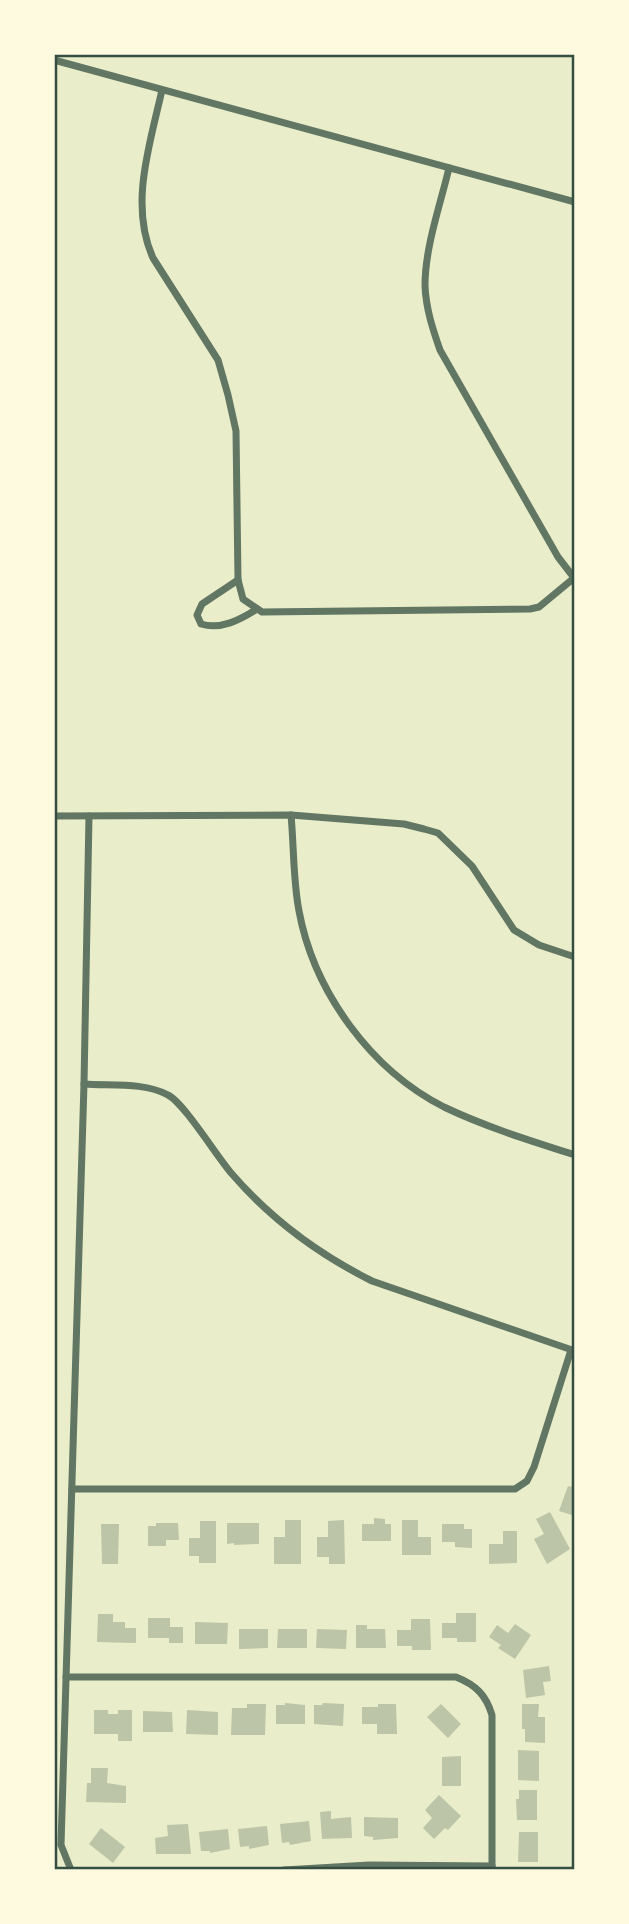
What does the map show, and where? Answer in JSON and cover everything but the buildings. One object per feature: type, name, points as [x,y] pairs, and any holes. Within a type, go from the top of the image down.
[{"type":"street","points":[[54,61],[575,202]]},
{"type":"street","points":[[162,90],[143,175],[143,226],[146,242],[153,258],[218,360],[236,431],[238,580],[243,599],[262,612],[530,610],[540,607],[574,579],[558,557],[440,350],[430,318],[426,277],[449,168]]},
{"type":"street","points":[[238,580],[202,604],[197,615],[201,624],[213,628],[244,617],[257,609]]},
{"type":"street","points":[[291,815],[295,882],[305,935],[336,1004],[366,1046],[401,1080],[443,1106],[486,1125],[575,1156]]},
{"type":"street","points":[[54,816],[291,815],[404,824],[438,833],[472,866],[514,930],[539,945],[575,957]]},
{"type":"street","points":[[71,1870],[61,1845],[84,1084],[89,816]]},
{"type":"street","points":[[72,1489],[515,1489],[527,1481],[534,1467],[573,1351],[372,1281],[343,1266],[292,1230],[242,1185],[172,1097],[144,1088],[84,1084]]},
{"type":"street","points":[[66,1677],[456,1677],[469,1682],[485,1696],[492,1715],[492,1868],[369,1866],[284,1870]]}]
